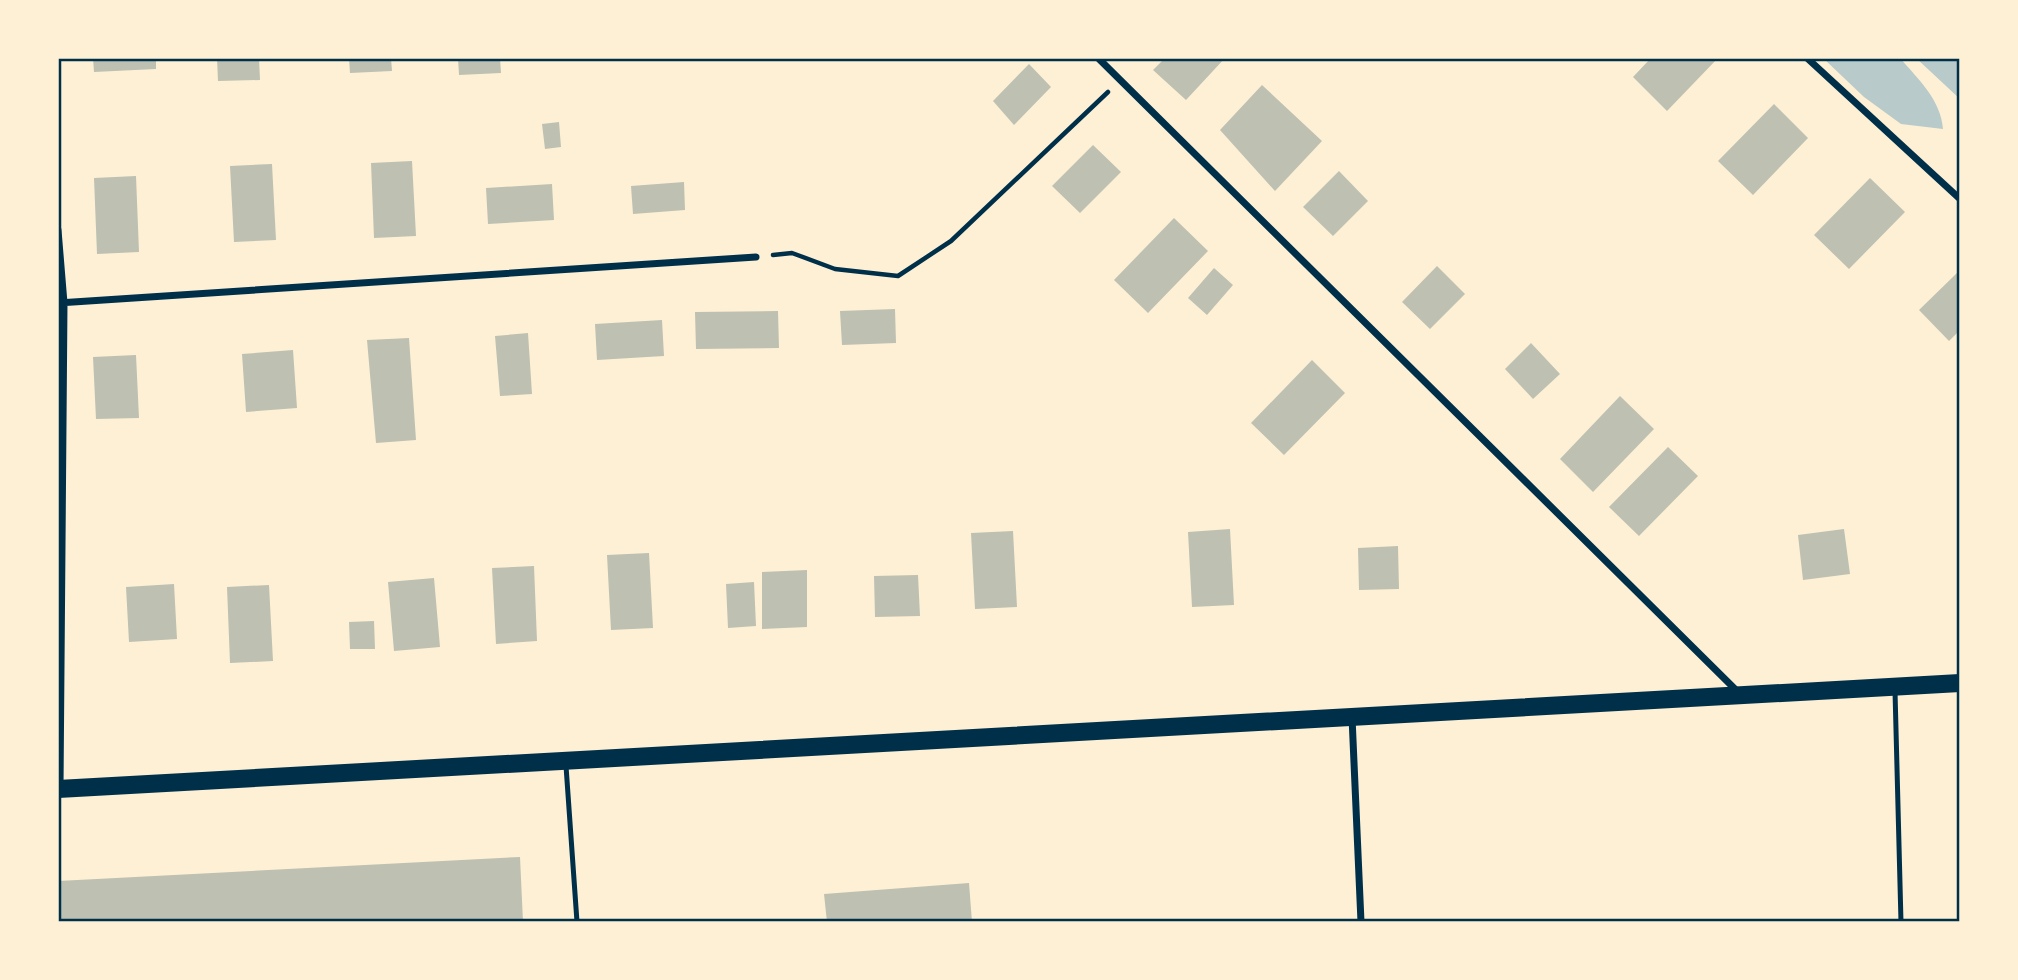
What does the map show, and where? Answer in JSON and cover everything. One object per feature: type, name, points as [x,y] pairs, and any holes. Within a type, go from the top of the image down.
[{"type":"main road","points":[[59,788],[1960,682]]},
{"type":"street","points":[[1098,58],[1740,694]]},
{"type":"street","points":[[1807,58],[1960,199]]},
{"type":"street","points":[[58,230],[61,303],[59,788]]},
{"type":"street","points":[[61,303],[756,257]]},
{"type":"street","points":[[1352,716],[1360,922]]},
{"type":"lane","points":[[1894,686],[1901,922]]},
{"type":"lane","points":[[566,759],[577,922]]},
{"type":"path","points":[[756,257],[792,253],[835,269],[898,276],[951,242],[1121,80]]},
{"type":"shaded area","points":[[1823,58],[1900,58],[1933,99],[1943,129],[1901,124],[1864,97]]},
{"type":"shaded area","points":[[1916,58],[1960,58],[1960,99]]},
{"type":"building","points":[[93,58],[156,58],[156,69],[94,72]]},
{"type":"building","points":[[217,58],[259,58],[260,80],[218,81]]},
{"type":"building","points":[[349,58],[391,58],[392,71],[350,73]]},
{"type":"building","points":[[458,58],[500,58],[501,73],[459,75]]},
{"type":"building","points":[[1165,58],[1225,58],[1186,100],[1153,70]]},
{"type":"building","points":[[1651,58],[1718,58],[1667,111],[1633,77]]},
{"type":"building","points":[[1029,64],[1051,87],[1014,125],[993,101]]},
{"type":"building","points":[[1262,85],[1322,141],[1275,191],[1220,130]]},
{"type":"building","points":[[1774,104],[1808,138],[1753,195],[1718,161]]},
{"type":"building","points":[[559,122],[561,147],[545,149],[542,124]]},
{"type":"building","points":[[1093,145],[1121,172],[1080,213],[1052,186]]},
{"type":"building","points":[[412,161],[416,236],[374,238],[371,163]]},
{"type":"building","points":[[272,164],[276,240],[234,242],[230,166]]},
{"type":"building","points":[[1339,171],[1368,201],[1333,236],[1303,207]]},
{"type":"building","points":[[136,176],[139,252],[97,254],[94,178]]},
{"type":"building","points":[[1870,178],[1905,212],[1849,269],[1814,235]]},
{"type":"building","points":[[684,182],[685,210],[633,214],[631,186]]},
{"type":"building","points":[[552,184],[554,220],[488,224],[486,188]]},
{"type":"building","points":[[1174,218],[1208,251],[1148,313],[1114,280]]},
{"type":"building","points":[[1437,266],[1465,294],[1430,329],[1402,302]]},
{"type":"building","points":[[1214,268],[1233,285],[1207,315],[1188,298]]},
{"type":"building","points":[[1958,272],[1960,330],[1949,341],[1919,310]]},
{"type":"building","points":[[895,309],[896,343],[842,345],[840,311]]},
{"type":"building","points":[[778,311],[779,348],[696,349],[695,312]]},
{"type":"building","points":[[662,320],[664,356],[597,360],[595,324]]},
{"type":"building","points":[[528,333],[532,394],[500,396],[495,336]]},
{"type":"building","points":[[409,338],[416,440],[376,443],[367,340]]},
{"type":"building","points":[[1531,343],[1560,374],[1533,399],[1505,369]]},
{"type":"building","points":[[293,350],[297,408],[246,412],[242,354]]},
{"type":"building","points":[[136,355],[139,418],[96,419],[93,357]]},
{"type":"building","points":[[1312,360],[1345,393],[1284,455],[1251,423]]},
{"type":"building","points":[[1620,396],[1654,429],[1593,492],[1560,459]]},
{"type":"building","points":[[1668,447],[1698,476],[1639,536],[1609,507]]},
{"type":"building","points":[[1230,529],[1234,605],[1192,607],[1188,532]]},
{"type":"building","points":[[1844,529],[1850,574],[1803,580],[1798,535]]},
{"type":"building","points":[[1013,531],[1017,607],[975,609],[971,533]]},
{"type":"building","points":[[1398,546],[1399,589],[1359,590],[1358,548]]},
{"type":"building","points":[[649,553],[653,628],[611,630],[607,555]]},
{"type":"building","points":[[534,566],[537,641],[496,644],[492,568]]},
{"type":"building","points":[[807,570],[807,627],[762,629],[762,572]]},
{"type":"building","points":[[918,575],[920,616],[875,617],[874,576]]},
{"type":"building","points":[[434,578],[440,647],[394,651],[388,582]]},
{"type":"building","points":[[754,582],[756,626],[728,628],[726,584]]},
{"type":"building","points":[[174,584],[177,639],[129,642],[126,587]]},
{"type":"building","points":[[269,585],[273,661],[230,663],[227,587]]},
{"type":"building","points":[[374,621],[375,649],[350,649],[349,622]]},
{"type":"building","points":[[520,857],[523,922],[58,922],[58,881]]},
{"type":"building","points":[[969,883],[972,922],[827,922],[824,894]]}]
